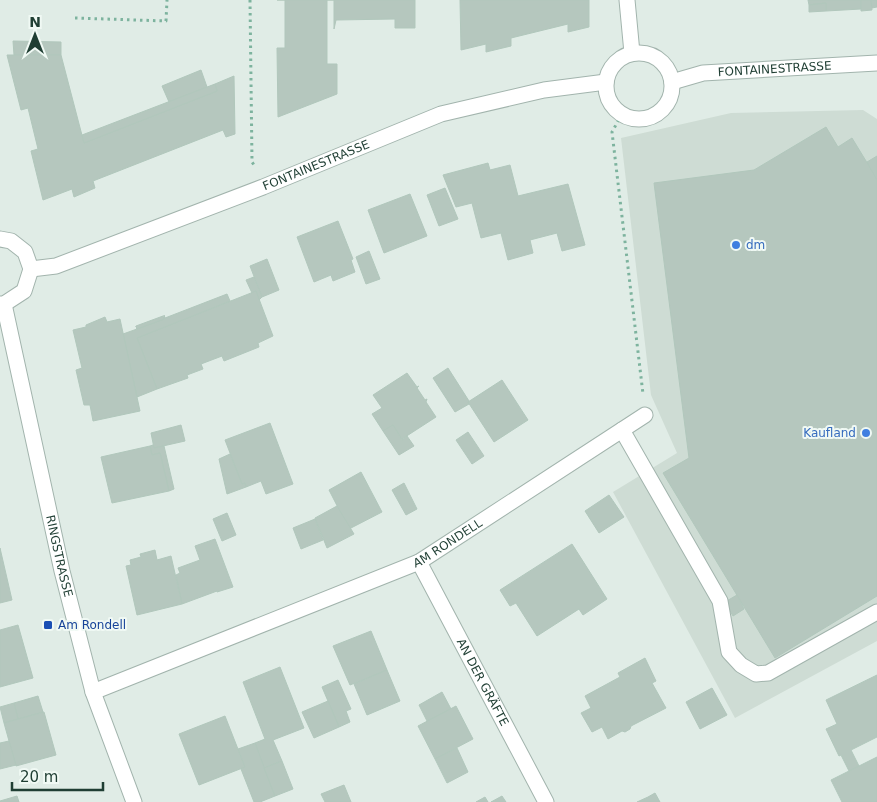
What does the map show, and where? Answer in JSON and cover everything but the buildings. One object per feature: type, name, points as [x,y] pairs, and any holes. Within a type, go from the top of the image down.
[{"type":"street","points":[[627,0],[632,54]]},
{"type":"street","points":[[646,53],[658,59],[668,69],[672,82],[671,96],[664,108],[652,116],[637,118],[622,114],[613,105],[608,95],[606,82],[611,69],[620,59],[632,54],[646,53]]},
{"type":"street","name":"FONTAINESTRASSE","points":[[672,82],[702,73],[877,63]]},
{"type":"street","name":"FONTAINESTRASSE","points":[[31,270],[56,266],[263,187],[441,114],[544,90],[606,82]]},
{"type":"street","points":[[0,240],[11,241],[25,252],[31,270],[24,291],[2,304]]},
{"type":"street","name":"RINGSTRASSE","points":[[2,304],[62,571],[93,692],[134,802]]},
{"type":"street","name":"AM RONDELL","points":[[93,692],[419,562],[645,415]]},
{"type":"street","points":[[622,430],[720,601],[729,652],[741,665],[756,674],[768,674],[877,612]]},
{"type":"street","name":"AN DER GRÄFTE","points":[[419,562],[546,802]]},
{"type":"path","points":[[75,18],[166,22],[166,0]]},
{"type":"path","points":[[250,0],[252,162],[263,187]]},
{"type":"path","points":[[622,114],[612,132],[645,415]]},
{"type":"shaded area","points":[[863,110],[877,119],[877,641],[735,718],[613,492],[677,453],[651,395],[621,138],[731,113]]},
{"type":"place","name":"dm","points":[[736,245]]},
{"type":"place","name":"Kaufland","points":[[866,433]]},
{"type":"place","name":"Am Rondell","points":[[48,625]]}]
